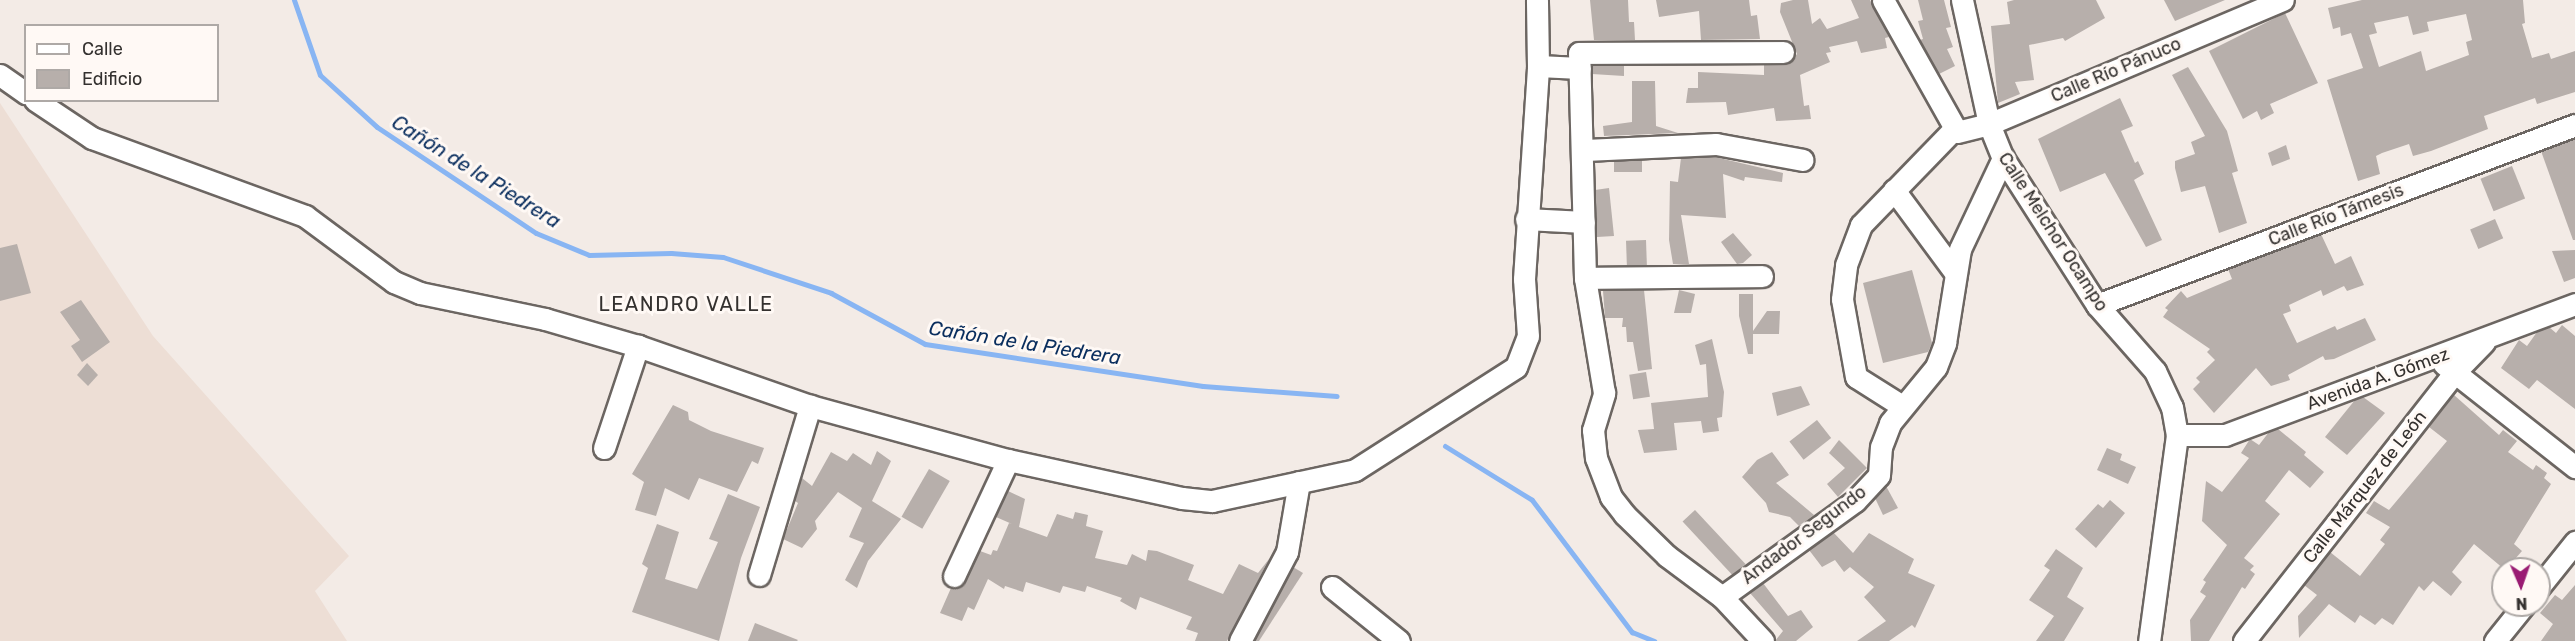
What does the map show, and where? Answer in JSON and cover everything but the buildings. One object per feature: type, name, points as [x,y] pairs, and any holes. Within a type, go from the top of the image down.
[{"type":"street","points":[[38,102],[92,138],[305,216],[394,282],[420,293],[545,319],[638,346],[810,406],[1008,460],[1182,498],[1212,501],[1299,482],[1370,463],[1516,367],[1528,336],[1526,219],[1538,66],[1537,0]]},
{"type":"street","points":[[1882,0],[1952,128],[1861,225],[1846,265],[1842,299],[1856,377],[1902,406],[1936,367],[1945,343],[1954,271],[1960,249],[2003,158]]},
{"type":"street","name":"Calle Melchor Ocampo","points":[[1962,0],[1989,124],[2003,158],[2097,305],[2155,371],[2172,407],[2177,435],[2149,641]]},
{"type":"street","name":"Calle Río Pánuco","points":[[1952,128],[1989,124],[2283,0]]},
{"type":"street","points":[[1763,641],[1722,597],[1667,556],[1634,523],[1611,497],[1603,480],[1592,442],[1604,393],[1585,278],[1585,150],[1579,53],[1783,52]]},
{"type":"street","points":[[1538,66],[1580,68]]},
{"type":"street","points":[[0,75],[24,92]]},
{"type":"street","name":"Calle Río Támesis","points":[[2097,305],[2575,125]]},
{"type":"street","points":[[1585,150],[1716,144],[1803,160]]},
{"type":"street","points":[[1894,190],[1954,271]]},
{"type":"street","points":[[1526,219],[1584,222]]},
{"type":"street","points":[[1585,278],[1762,276]]},
{"type":"street","name":"Avenida A. Gómez","points":[[2177,435],[2225,435],[2575,304]]},
{"type":"street","name":"Calle Márquez de León","points":[[2244,641],[2454,373],[2490,336]]},
{"type":"street","points":[[604,448],[638,346]]},
{"type":"street","points":[[2436,357],[2575,467]]},
{"type":"street","points":[[759,575],[810,406]]},
{"type":"street","name":"Andador Segundo","points":[[1722,597],[1855,501],[1882,470],[1881,447],[1890,423],[1902,406]]},
{"type":"street","points":[[954,576],[1008,460]]},
{"type":"street","points":[[1240,641],[1283,562],[1299,482]]},
{"type":"street","points":[[2551,571],[2575,542]]},
{"type":"street","points":[[1332,587],[1400,641]]},
{"type":"street","points":[[2495,641],[2514,617]]},
{"type":"shaded area","points":[[0,103],[153,336],[349,556],[315,591],[347,641],[0,641]]},
{"type":"waterway","name":"Cañón de la Piedrera","points":[[294,0],[320,75],[377,127],[536,233],[589,255],[671,253],[723,257],[831,293],[925,344],[1203,386],[1337,396]]},
{"type":"waterway","name":"Cañón de la Piedrera","points":[[1445,446],[1532,500],[1632,632],[1654,641]]},
{"type":"district","name":"LEANDRO VALLE","points":[[686,304]]}]
